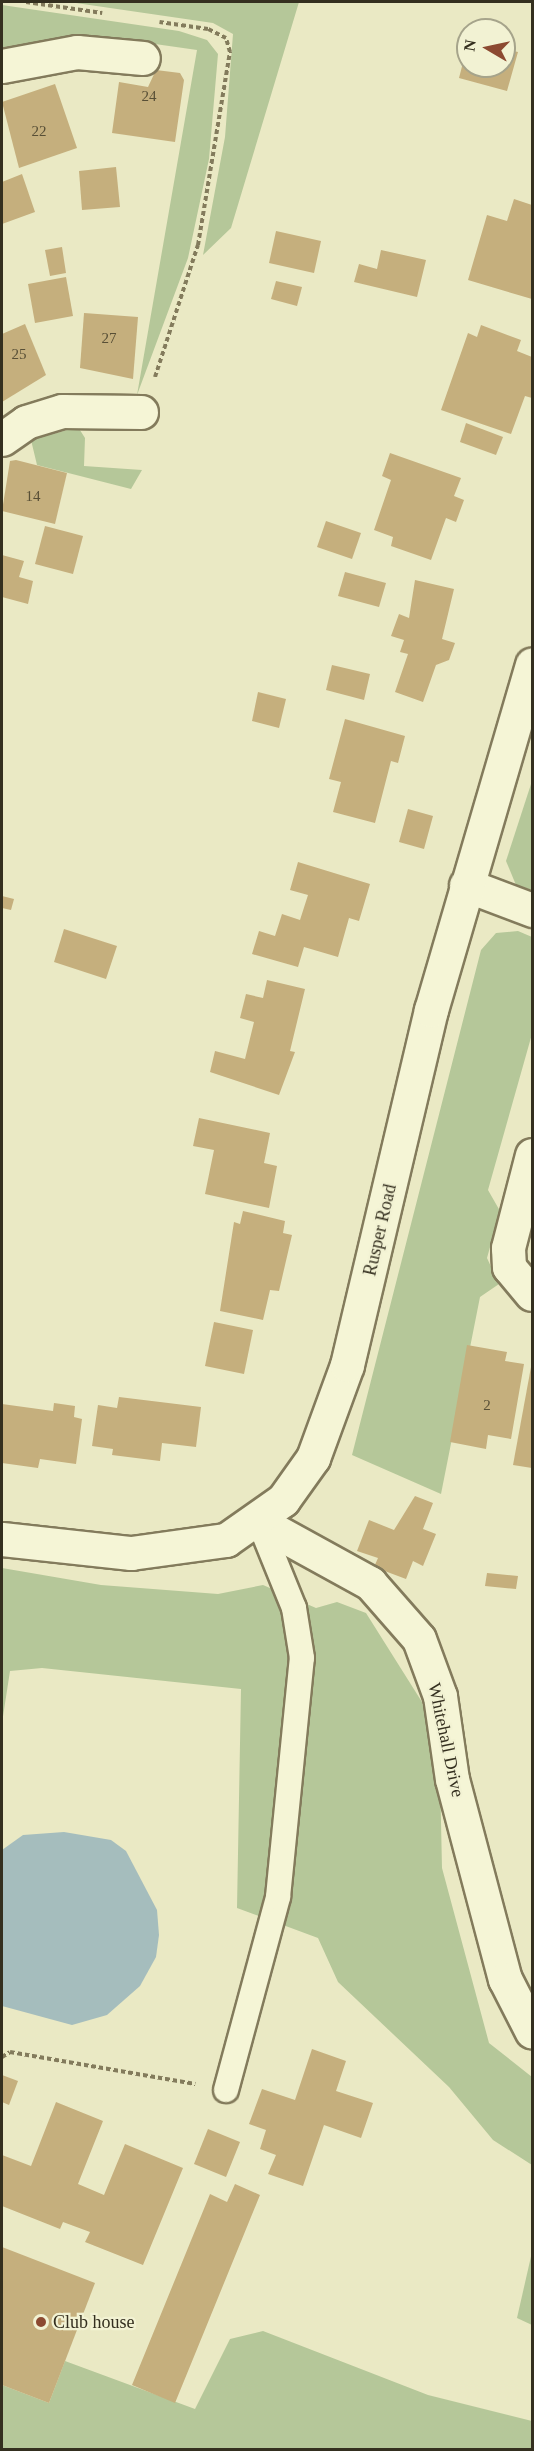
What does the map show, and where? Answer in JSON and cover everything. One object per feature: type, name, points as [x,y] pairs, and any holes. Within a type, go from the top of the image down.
[{"type":"street","points":[[2,66],[77,52],[142,58]]},
{"type":"street","points":[[2,439],[26,422],[62,411],[141,412]]},
{"type":"street","name":"Rusper Road","points":[[2,1539],[131,1553],[226,1540],[259,1522],[284,1500],[313,1458],[333,1412],[466,885],[532,664]]},
{"type":"street","points":[[466,885],[532,910]]},
{"type":"street","points":[[532,1155],[508,1248],[510,1267],[532,1294]]},
{"type":"street","name":"Whitehall Drive","points":[[259,1522],[370,1583],[419,1639],[440,1696],[452,1779],[505,1979],[532,2032]]},
{"type":"lane","points":[[225,2090],[278,1897],[302,1658],[294,1608],[259,1522]]},
{"type":"path","points":[[141,412],[198,245],[230,52]]},
{"type":"path","points":[[2,2057],[10,2052],[225,2090]]},
{"type":"green space","points":[[69,2],[299,2],[231,228],[203,255],[225,137],[233,34],[213,23]]},
{"type":"green space","points":[[2,5],[179,31],[207,40],[218,54],[209,159],[188,258],[137,395],[197,50],[99,36],[47,40],[2,52]]},
{"type":"green space","points":[[78,427],[85,438],[84,466],[142,470],[131,489],[37,465],[31,440]]},
{"type":"green space","points":[[532,781],[532,890],[516,885],[506,861]]},
{"type":"green space","points":[[518,931],[532,937],[532,1034],[488,1190],[500,1211],[487,1258],[499,1284],[480,1297],[441,1494],[352,1455],[481,950],[496,933]]},
{"type":"green space","points":[[2,1568],[101,1585],[218,1594],[263,1585],[316,1608],[337,1602],[366,1613],[422,1702],[440,1774],[442,1868],[489,2043],[532,2077],[532,2165],[493,2140],[449,2087],[338,1982],[318,1938],[237,1908],[241,1689],[42,1668],[10,1671],[2,1723]]},
{"type":"green space","points":[[532,2252],[532,2325],[517,2318]]},
{"type":"green space","points":[[263,2331],[428,2395],[532,2421],[532,2449],[2,2449],[2,2385],[49,2403],[65,2361],[195,2409],[230,2339]]},
{"type":"water","points":[[64,1832],[111,1840],[126,1851],[157,1910],[159,1935],[156,1957],[140,1986],[107,2015],[72,2025],[2,2006],[2,1850],[23,1835]]},
{"type":"building","points":[[156,70],[180,73],[184,80],[175,142],[112,133],[119,82],[148,87]]},
{"type":"building","points":[[459,78],[511,78],[507,91]]},
{"type":"building","points":[[55,84],[77,148],[19,168],[2,102]]},
{"type":"building","points":[[116,167],[120,207],[82,210],[79,171]]},
{"type":"building","points":[[22,174],[35,212],[2,224],[2,182]]},
{"type":"building","points":[[514,199],[532,205],[532,299],[468,280],[487,215],[507,221]]},
{"type":"building","points":[[276,231],[321,241],[314,273],[269,263]]},
{"type":"building","points":[[62,247],[66,273],[50,276],[45,250]]},
{"type":"building","points":[[381,250],[426,260],[417,297],[354,282],[359,264],[377,269]]},
{"type":"building","points":[[66,277],[73,316],[35,323],[28,284]]},
{"type":"building","points":[[276,281],[302,287],[297,306],[271,299]]},
{"type":"building","points":[[84,313],[138,317],[133,379],[80,368]]},
{"type":"building","points":[[25,324],[46,375],[2,402],[2,334]]},
{"type":"building","points":[[481,325],[521,340],[517,351],[532,357],[532,398],[525,396],[511,434],[441,410],[468,333],[477,337]]},
{"type":"building","points":[[466,423],[503,437],[496,455],[460,442]]},
{"type":"building","points":[[390,453],[461,478],[454,496],[464,500],[456,522],[446,518],[431,560],[391,546],[393,537],[374,530],[391,480],[382,476]]},
{"type":"building","points":[[16,460],[67,473],[55,524],[2,511],[10,461]]},
{"type":"building","points":[[326,521],[361,533],[352,559],[317,547]]},
{"type":"building","points":[[45,526],[83,536],[73,574],[35,564]]},
{"type":"building","points":[[2,555],[24,561],[19,577],[33,581],[28,604],[2,597]]},
{"type":"building","points":[[345,572],[386,583],[379,607],[338,596]]},
{"type":"building","points":[[415,580],[454,589],[442,639],[455,643],[449,660],[436,665],[423,702],[395,692],[408,654],[400,652],[404,640],[391,636],[399,614],[409,618]]},
{"type":"building","points":[[332,665],[370,674],[364,700],[326,690]]},
{"type":"building","points":[[258,692],[286,699],[279,728],[252,721]]},
{"type":"building","points":[[345,719],[405,736],[398,763],[391,761],[375,823],[333,812],[341,782],[329,779]]},
{"type":"building","points":[[408,809],[433,816],[424,849],[399,842]]},
{"type":"building","points":[[298,862],[370,884],[359,921],[349,918],[338,957],[304,947],[298,967],[252,954],[259,931],[275,936],[282,914],[300,920],[308,895],[290,890]]},
{"type":"building","points":[[2,896],[14,899],[11,910],[2,908]]},
{"type":"building","points":[[64,929],[117,946],[106,979],[54,962]]},
{"type":"building","points":[[267,980],[305,989],[290,1051],[295,1052],[279,1095],[210,1072],[215,1051],[245,1059],[254,1022],[240,1018],[246,994],[263,998]]},
{"type":"building","points":[[199,1118],[270,1133],[264,1163],[277,1166],[269,1208],[205,1194],[214,1150],[193,1146]]},
{"type":"building","points":[[243,1211],[285,1221],[283,1233],[292,1235],[279,1291],[270,1290],[263,1320],[220,1311],[234,1222],[240,1224]]},
{"type":"building","points":[[214,1322],[253,1330],[244,1374],[205,1366]]},
{"type":"building","points":[[467,1345],[507,1352],[505,1361],[524,1364],[511,1439],[488,1435],[486,1449],[450,1442]]},
{"type":"building","points":[[532,1367],[532,1468],[513,1465]]},
{"type":"building","points":[[119,1397],[201,1407],[196,1447],[162,1443],[160,1461],[112,1455],[113,1449],[92,1446],[98,1405],[117,1408]]},
{"type":"building","points":[[54,1403],[75,1406],[74,1417],[82,1419],[76,1464],[40,1459],[38,1468],[2,1463],[2,1404],[53,1411]]},
{"type":"building","points":[[415,1496],[433,1503],[423,1529],[436,1534],[423,1566],[413,1561],[406,1579],[374,1567],[378,1558],[357,1551],[369,1520],[394,1530]]},
{"type":"building","points":[[487,1573],[518,1576],[516,1589],[485,1586]]},
{"type":"building","points":[[312,2049],[346,2061],[336,2091],[373,2103],[361,2138],[324,2125],[303,2186],[268,2174],[276,2155],[260,2149],[266,2130],[249,2124],[262,2089],[295,2100]]},
{"type":"building","points":[[2,2075],[18,2081],[9,2105],[2,2102]]},
{"type":"building","points":[[56,2102],[103,2121],[78,2184],[104,2195],[125,2144],[183,2168],[143,2265],[85,2242],[90,2232],[63,2222],[60,2229],[2,2206],[2,2155],[31,2166]]},
{"type":"building","points":[[208,2129],[240,2142],[226,2177],[194,2164]]},
{"type":"building","points":[[235,2184],[260,2195],[175,2403],[132,2385],[210,2194],[227,2202]]},
{"type":"building","name":"Club house","points":[[2,2247],[95,2283],[49,2403],[2,2385]]},
{"type":"place","name":"Club house","points":[[41,2322]]}]
